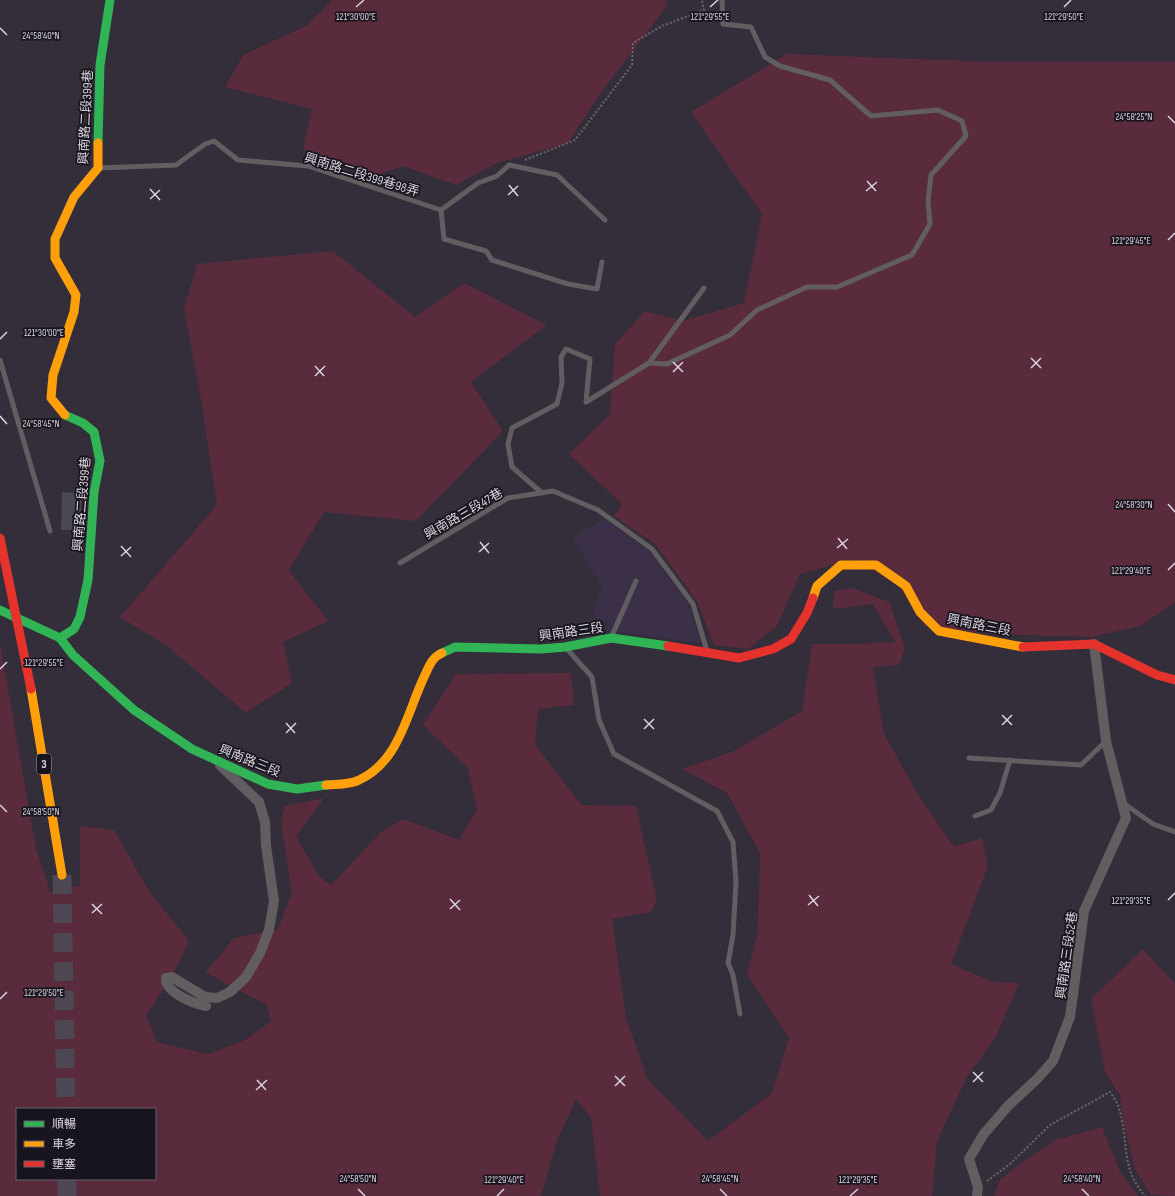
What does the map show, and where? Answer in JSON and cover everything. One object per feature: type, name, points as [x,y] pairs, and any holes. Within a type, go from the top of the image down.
[{"type":"main road","name":"興南路二段399巷","points":[[60,638],[74,628],[80,617],[88,580],[94,492],[100,461],[94,432],[83,423],[63,414],[51,398],[53,375],[74,312],[76,295],[55,258],[55,239],[74,197],[98,168],[100,65],[110,0]]},
{"type":"main road","name":"3","points":[[0,538],[25,654],[62,875]]},
{"type":"main road","name":"興南路三段","points":[[60,638],[72,655],[134,710],[168,734],[216,761],[268,784],[297,789],[358,781],[379,768],[398,741],[417,692],[434,657],[455,647],[541,649],[565,647],[611,638],[738,658],[773,649],[791,639],[807,613],[817,586],[841,565],[876,565],[906,586],[920,612],[939,631],[1023,647],[1094,644],[1157,675],[1175,680]]},
{"type":"main road","points":[[0,610],[60,638]]},
{"type":"street","name":"興南路三段52巷","points":[[977,1192],[969,1159],[983,1135],[1008,1106],[1038,1078],[1053,1061],[1070,1017],[1084,911],[1126,818],[1120,801],[1106,741],[1094,644]]},
{"type":"street","points":[[206,1006],[195,1004],[171,990],[166,983],[166,978],[172,977],[205,996],[217,998],[230,992],[246,976],[260,953],[269,930],[274,901],[266,846],[265,822],[259,802],[216,761]]},
{"type":"lane","points":[[649,363],[667,364],[730,335],[757,310],[807,287],[837,287],[912,255],[930,224],[928,200],[931,175],[966,136],[962,121],[938,110],[871,116],[830,80],[780,66],[765,57],[751,27],[723,24],[722,0]]},
{"type":"lane","name":"興南路二段399巷98弄","points":[[98,168],[176,165],[205,144],[214,142],[238,160],[308,166],[441,210]]},
{"type":"lane","points":[[602,262],[597,289],[568,284],[492,260],[486,251],[444,239],[441,210],[478,182],[497,176],[509,165],[557,174],[605,220]]},
{"type":"lane","points":[[542,493],[512,468],[508,444],[512,428],[557,404],[562,383],[561,357],[566,349],[590,359],[586,402],[649,363],[704,288]]},
{"type":"lane","points":[[0,360],[50,531]]},
{"type":"lane","name":"興南路三段47巷","points":[[400,563],[508,498],[553,491],[598,510],[652,549],[693,604],[707,652]]},
{"type":"lane","points":[[611,638],[636,581]]},
{"type":"lane","points":[[565,647],[592,677],[600,720],[614,754],[717,811],[733,842],[736,882],[733,935],[728,963],[733,975],[740,1014]]},
{"type":"lane","points":[[969,758],[1081,765],[1106,741]]},
{"type":"lane","points":[[975,816],[991,810],[1000,793],[1010,760]]},
{"type":"lane","points":[[1120,801],[1152,824],[1175,832]]},
{"type":"path","points":[[509,165],[575,140],[632,65],[633,43],[662,26],[704,10],[702,0]]},
{"type":"path","points":[[977,1192],[1010,1164],[1050,1125],[1110,1092],[1119,1107],[1128,1169],[1136,1186],[1145,1196]]},
{"type":"shaded area","points":[[333,0],[667,0],[664,10],[602,91],[568,143],[497,163],[456,185],[403,166],[369,177],[303,149],[312,109],[225,87],[243,55],[306,26]]},
{"type":"shaded area","points":[[787,54],[991,62],[1175,62],[1175,603],[1140,626],[1091,637],[994,634],[925,627],[897,584],[854,559],[800,574],[777,626],[748,649],[714,645],[697,601],[655,544],[614,516],[622,504],[569,454],[610,414],[615,344],[645,311],[683,321],[744,303],[762,214],[691,112]]},
{"type":"shaded area","points":[[333,251],[415,317],[464,283],[547,325],[471,382],[503,431],[416,521],[324,512],[289,570],[328,621],[283,642],[292,683],[246,713],[166,645],[120,617],[217,505],[201,399],[184,309],[197,264]]},
{"type":"shaded area","points":[[604,519],[649,551],[688,604],[701,643],[606,630],[608,623],[593,616],[602,586],[572,538]]},
{"type":"shaded area","points":[[853,588],[889,602],[905,648],[899,665],[873,667],[884,734],[917,793],[954,847],[982,838],[988,866],[951,964],[993,982],[1019,983],[996,1037],[967,1077],[937,1141],[932,1196],[600,1196],[591,1118],[576,1099],[557,1141],[541,1196],[0,1196],[0,643],[36,849],[51,893],[80,885],[80,826],[114,830],[149,891],[189,941],[171,978],[146,1015],[157,1042],[208,1054],[245,1040],[271,1021],[267,1005],[206,972],[234,938],[278,929],[292,893],[281,822],[285,806],[324,798],[296,837],[319,876],[331,885],[382,831],[403,819],[459,840],[477,809],[468,768],[423,725],[456,674],[571,673],[574,705],[538,709],[535,745],[582,805],[636,806],[657,901],[651,912],[612,919],[626,1018],[648,1080],[708,1141],[772,1093],[789,1038],[747,974],[758,931],[760,853],[727,793],[682,769],[732,752],[802,711],[812,644],[895,642],[873,604],[833,609],[834,591]]},
{"type":"shaded area","points":[[1143,949],[1175,984],[1175,1196],[1151,1195],[1135,1169],[1123,1121],[1120,1096],[1105,1072],[1091,999]]},
{"type":"shaded area","points":[[1102,1127],[1120,1172],[1138,1196],[994,1196],[1000,1180],[1025,1160],[1056,1140]]},
{"type":"building","points":[[62,492],[81,493],[81,530],[61,530]]},
{"type":"tunnel","points":[[62,875],[66,1108]]},
{"type":"tunnel","points":[[67,1180],[67,1196]]},
{"type":"traffic: fast","points":[[98,143],[100,65],[110,0]]},
{"type":"traffic: fast","points":[[60,638],[74,629],[80,617],[88,580],[94,492],[100,461],[94,432],[83,423],[65,415]]},
{"type":"traffic: fast","points":[[0,610],[60,638],[73,655],[134,710],[192,749],[268,784],[297,789],[326,785]]},
{"type":"traffic: fast","points":[[442,653],[455,647],[541,649],[565,647],[611,638],[668,646]]},
{"type":"traffic: slow","points":[[65,415],[51,398],[53,375],[74,312],[76,295],[55,258],[55,239],[74,197],[98,168],[98,143]]},
{"type":"traffic: slow","points":[[813,598],[817,586],[841,565],[876,565],[906,586],[920,612],[939,631],[1023,647]]},
{"type":"traffic: slow","points":[[326,785],[355,782],[373,772],[384,761],[393,749],[407,721],[429,666],[435,657],[442,653]]},
{"type":"traffic: slow","points":[[31,689],[62,875]]},
{"type":"traffic: jam","points":[[0,538],[31,689]]},
{"type":"traffic: jam","points":[[668,646],[739,658],[773,649],[791,639],[807,613],[813,598]]},
{"type":"traffic: jam","points":[[1023,647],[1094,644],[1157,675],[1175,680]]}]
